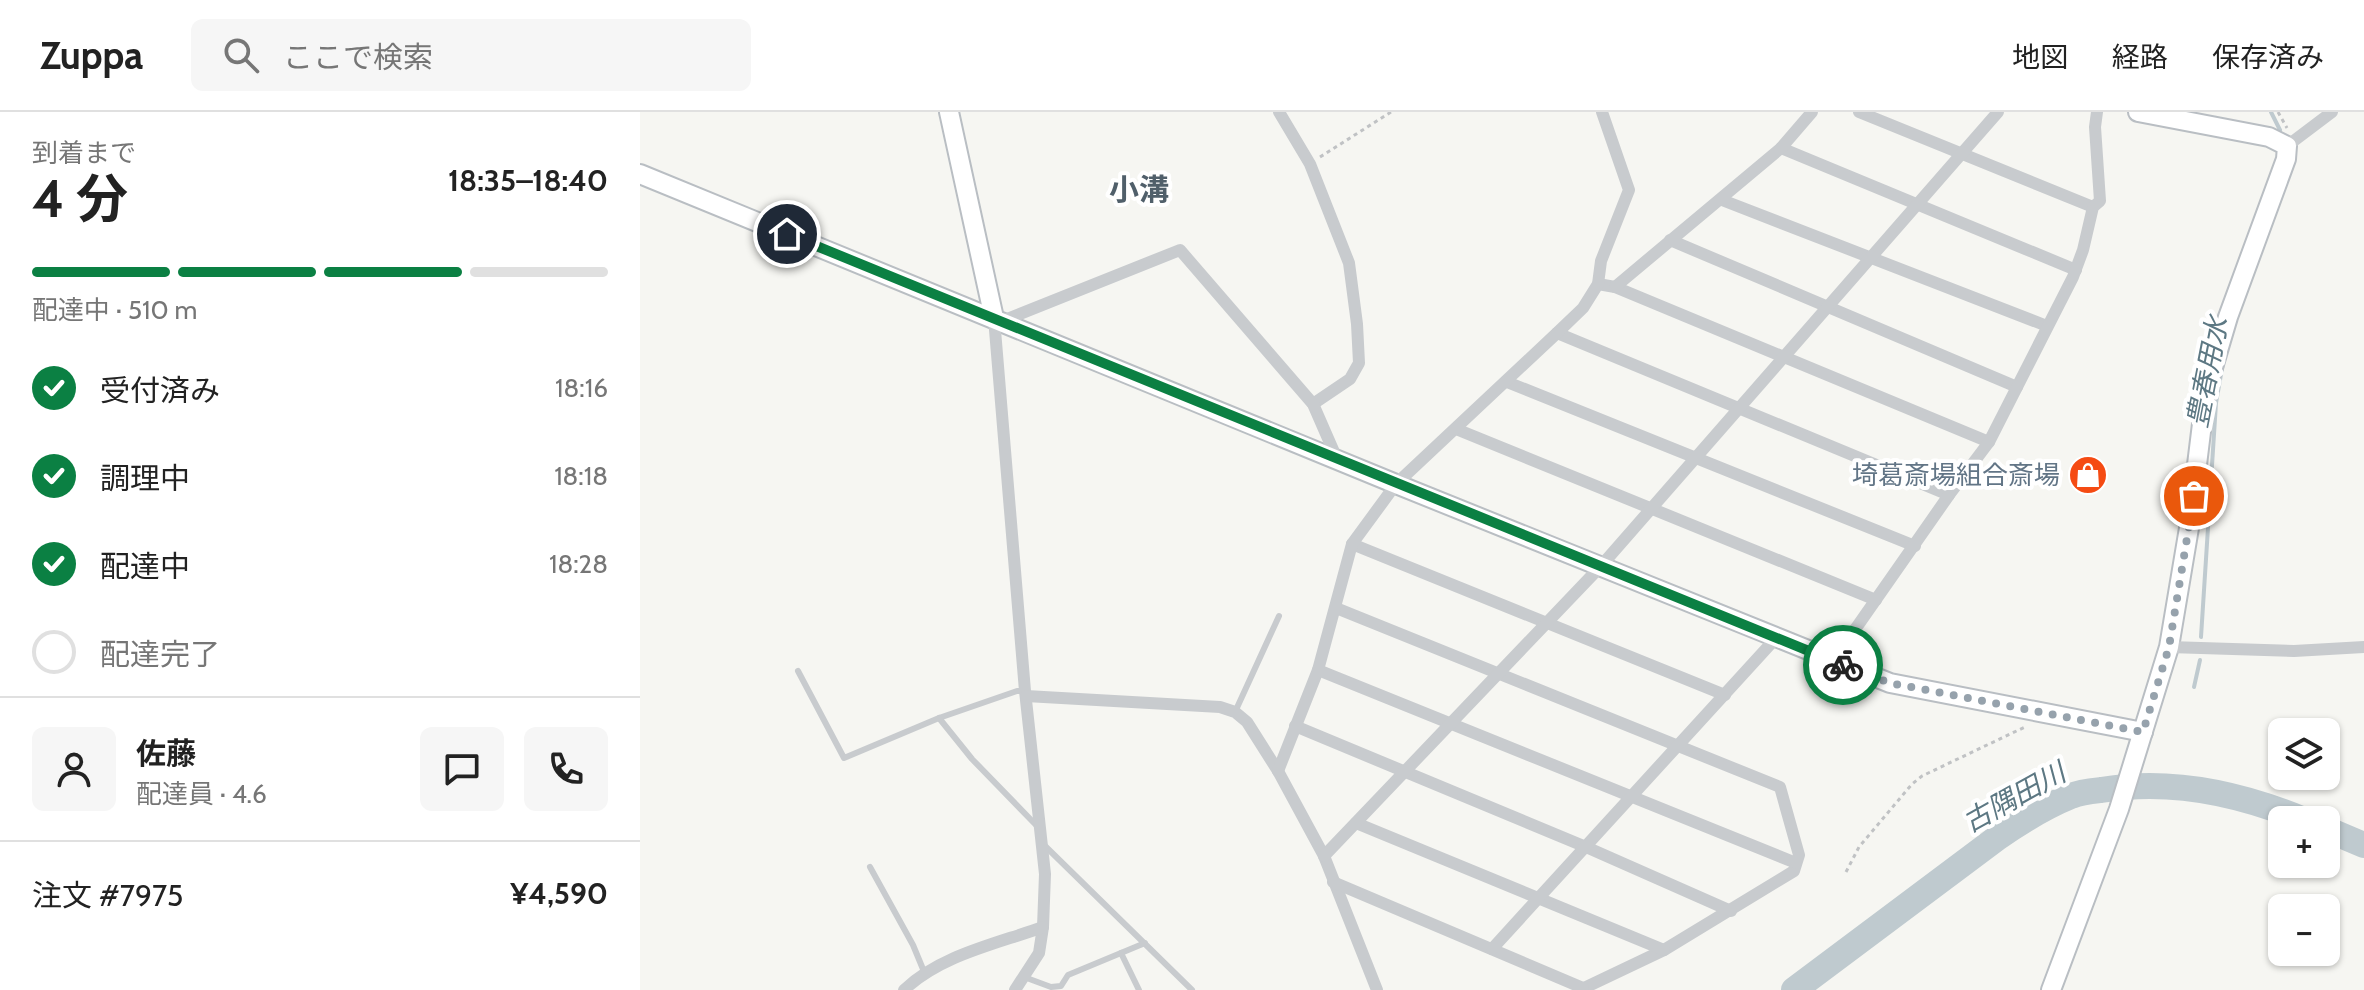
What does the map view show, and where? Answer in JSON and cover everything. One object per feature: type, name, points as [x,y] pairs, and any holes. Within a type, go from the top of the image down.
[{"type":"street","points":[[949,112],[998,320],[1025,694],[1045,874],[1039,953],[1015,990]]},
{"type":"street","points":[[1279,112],[1310,164],[1349,263],[1357,324],[1359,363],[1350,379],[1313,404]]},
{"type":"street","points":[[1278,771],[1318,670],[1352,544],[1396,484],[1583,308],[1598,284],[1601,261],[1629,190],[1602,112]]},
{"type":"street","points":[[1615,287],[1781,148],[1812,112]]},
{"type":"street","points":[[1859,112],[2093,207]]},
{"type":"street","points":[[1324,856],[1601,566],[1998,112]]},
{"type":"street","points":[[1833,661],[1989,442],[2076,270],[2093,207],[2100,201],[2095,127],[2097,112]]},
{"type":"street","points":[[2138,112],[2288,139],[2332,112]]},
{"type":"street","points":[[2051,990],[2135,763],[2169,647],[2190,522],[2206,391],[2228,317],[2286,159],[2288,139]]},
{"type":"street","points":[[1781,148],[2076,270]]},
{"type":"street","points":[[640,174],[1890,683],[2143,732]]},
{"type":"street","points":[[1722,200],[2047,326]]},
{"type":"street","points":[[1670,240],[2017,387]]},
{"type":"street","points":[[998,320],[1180,250],[1313,404],[1337,459]]},
{"type":"street","points":[[1598,284],[1615,287],[1989,442]]},
{"type":"street","points":[[1557,333],[1949,495]]},
{"type":"street","points":[[1507,382],[1915,546]]},
{"type":"street","points":[[1456,429],[1876,600]]},
{"type":"street","points":[[1352,544],[1725,695]]},
{"type":"street","points":[[1333,882],[1581,989],[1664,950],[1731,911],[1794,871],[1799,855],[1780,787],[1336,608]]},
{"type":"street","points":[[1492,949],[1776,638]]},
{"type":"street","points":[[2169,647],[2294,651],[2364,647]]},
{"type":"street","points":[[1318,670],[1796,863]]},
{"type":"street","points":[[1025,694],[1220,707],[1235,712],[1247,722],[1278,771],[1324,856],[1377,990]]},
{"type":"street","points":[[1295,726],[1731,911]]},
{"type":"street","points":[[1356,823],[1664,950]]},
{"type":"street","points":[[904,990],[950,960],[1043,927]]},
{"type":"lane","points":[[1235,712],[1279,616]]},
{"type":"lane","points":[[798,671],[844,758],[939,718],[1017,691],[1025,694]]},
{"type":"lane","points":[[939,718],[1040,835],[1192,990]]},
{"type":"lane","points":[[870,867],[913,945],[925,974]]},
{"type":"lane","points":[[1024,977],[1062,988],[1068,975],[1145,943]]},
{"type":"lane","points":[[1121,953],[1139,990]]},
{"type":"path","points":[[1310,164],[1391,112]]},
{"type":"path","points":[[2278,112],[2288,139]]},
{"type":"path","points":[[1846,872],[1859,847],[1912,784],[1946,764],[2025,729],[2038,711]]},
{"type":"waterway","name":"豊春用水","points":[[2271,112],[2280,130]]},
{"type":"waterway","name":"豊春用水","points":[[2201,637],[2216,403],[2223,363]]},
{"type":"waterway","name":"豊春用水","points":[[2194,687],[2200,660]]},
{"type":"waterway","name":"古隅田川","points":[[1794,990],[1997,838],[2042,810],[2074,795],[2127,787],[2179,787],[2230,795],[2268,806]]},
{"type":"waterway","name":"古隅田川","points":[[2340,835],[2364,845]]},
{"type":"way so far","points":[[1843,665],[1890,683],[2143,732],[2169,647],[2194,496]]},
{"type":"place","name":"埼葛斎場組合斎場","points":[[2088,475]]},
{"type":"district","name":"小溝","points":[[1139,190]]},
{"type":"route","points":[[787,234],[1843,665]]}]
